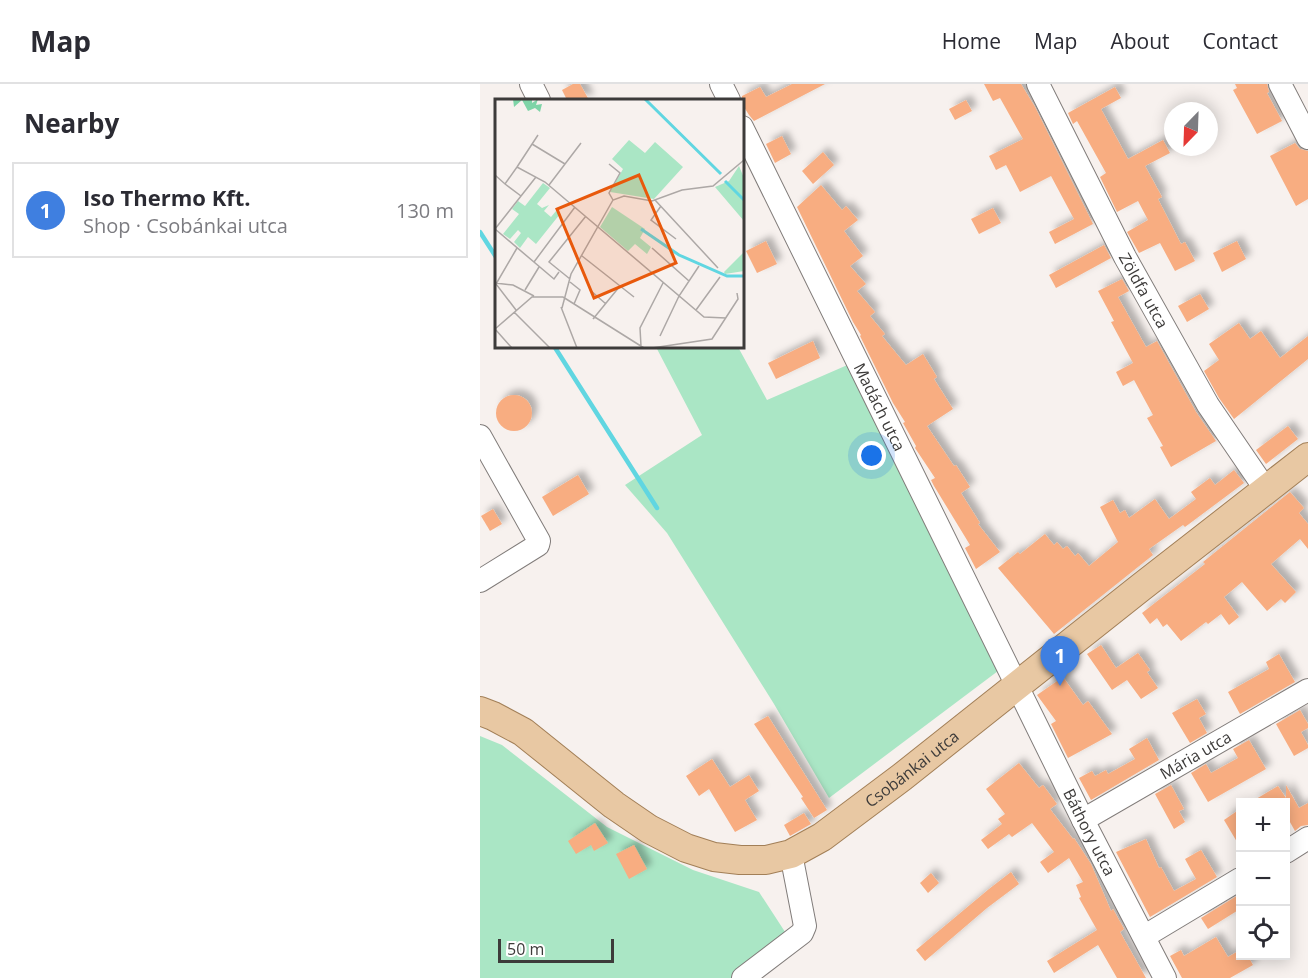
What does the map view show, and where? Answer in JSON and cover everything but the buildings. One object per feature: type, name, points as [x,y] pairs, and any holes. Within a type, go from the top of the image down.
[{"type":"main road","name":"Csobánkai utca","points":[[480,711],[523,732],[614,805],[650,829],[686,848],[714,857],[740,860],[766,860],[791,854],[840,824],[1308,457]]},
{"type":"street","points":[[531,84],[538,99]]},
{"type":"street","points":[[721,84],[728,99]]},
{"type":"street","points":[[1280,84],[1308,138]]},
{"type":"street","name":"Zöldfa utca","points":[[1045,86],[1130,267],[1208,405],[1266,490]]},
{"type":"street","name":"Madách utca","points":[[744,131],[1017,685]]},
{"type":"street","points":[[480,436],[539,541],[538,545],[480,581]]},
{"type":"street","name":"Báthory utca","points":[[1017,685],[1083,820],[1165,978]]},
{"type":"street","name":"Mária utca","points":[[1083,820],[1308,690]]},
{"type":"street","points":[[1290,849],[1308,838]]},
{"type":"street","points":[[742,978],[802,933],[805,926],[791,854]]},
{"type":"street","points":[[1145,936],[1236,881]]},
{"type":"green space","points":[[657,348],[739,348],[767,400],[852,363],[1002,668],[829,798],[774,704],[667,533],[625,485],[702,435]]},
{"type":"green space","points":[[480,736],[502,745],[607,827],[693,870],[759,892],[789,938],[736,978],[480,978]]},
{"type":"waterway","points":[[480,232],[495,255]]},
{"type":"waterway","points":[[555,348],[657,508]]},
{"type":"place","name":"Iso Thermo Kft.","points":[[1060,686]]}]
